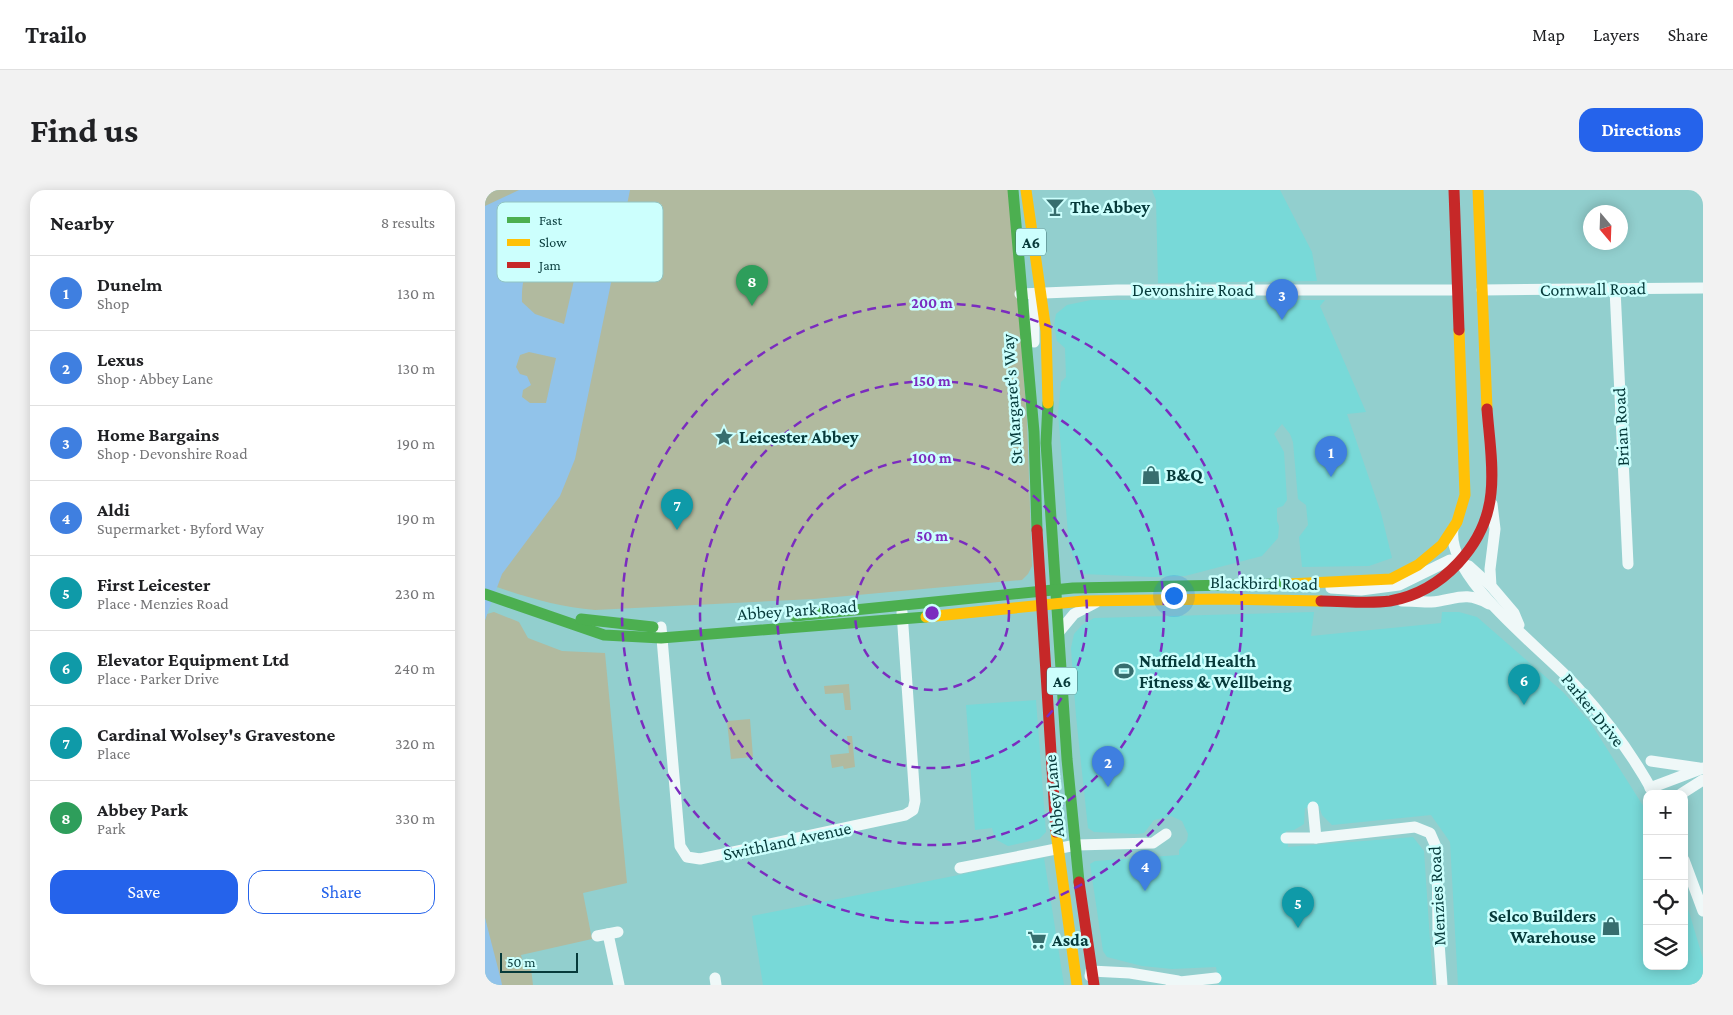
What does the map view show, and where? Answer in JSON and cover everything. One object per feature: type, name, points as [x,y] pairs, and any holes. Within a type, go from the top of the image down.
[{"type":"main road","name":"St Margaret's Way","points":[[1013,190],[1020,294],[1034,432],[1041,606]]},
{"type":"main road","name":"St Margaret's Way","points":[[1026,190],[1048,363],[1046,443],[1056,603]]},
{"type":"main road","name":"Blackbird Road","points":[[1055,589],[1320,583],[1391,579],[1425,559],[1442,545],[1453,528],[1465,495],[1454,190]]},
{"type":"main road","name":"Blackbird Road","points":[[1056,603],[1256,600],[1396,601],[1424,590],[1459,562],[1476,542],[1485,521],[1491,492],[1478,190]]},
{"type":"main road","points":[[1457,290],[1483,290]]},
{"type":"main road","points":[[1256,600],[1257,584]]},
{"type":"main road","name":"Abbey Park Road","points":[[661,633],[1055,589]]},
{"type":"main road","name":"Abbey Park Road","points":[[485,594],[544,615],[661,633],[903,619],[1056,603]]},
{"type":"main road","name":"Abbey Lane","points":[[1056,603],[1067,759],[1090,981]]},
{"type":"main road","name":"Abbey Lane","points":[[1041,606],[1056,848],[1064,882],[1077,985]]},
{"type":"street","name":"Cornwall Road","points":[[1483,290],[1703,288]]},
{"type":"street","name":"Brian Road","points":[[1615,289],[1628,564]]},
{"type":"street","name":"Devonshire Road","points":[[1020,294],[1117,290],[1457,290]]},
{"type":"street","points":[[1028,381],[1033,350],[1034,301],[1040,294]]},
{"type":"street","points":[[1491,492],[1495,529],[1490,569],[1491,586]]},
{"type":"street","name":"Parker Drive","points":[[1453,528],[1453,548],[1469,578],[1576,685],[1624,747],[1651,790]]},
{"type":"street","name":"Blackbird Road","points":[[1320,583],[1333,589],[1383,589],[1421,576],[1442,562],[1450,560],[1459,562]]},
{"type":"street","name":"Parker Drive","points":[[1459,562],[1469,566],[1491,586],[1513,614],[1523,633]]},
{"type":"street","name":"Parker Drive","points":[[1396,601],[1432,602],[1458,596],[1477,597],[1499,610]]},
{"type":"street","points":[[1059,632],[1074,614],[1098,601]]},
{"type":"street","name":"Swithland Avenue","points":[[661,633],[680,846],[687,856],[700,859],[910,813],[915,801],[902,606]]},
{"type":"street","points":[[1651,761],[1702,768]]},
{"type":"street","points":[[1654,790],[1702,768]]},
{"type":"street","points":[[1687,790],[1703,780]]},
{"type":"street","points":[[1313,807],[1316,838]]},
{"type":"street","name":"Menzies Road","points":[[1286,838],[1316,838],[1415,827],[1430,833],[1437,849],[1438,928],[1442,985]]},
{"type":"street","points":[[960,868],[1076,845],[1153,843],[1166,834]]},
{"type":"street","points":[[1688,871],[1703,911]]},
{"type":"street","points":[[608,934],[619,985]]},
{"type":"street","points":[[1073,959],[1090,981],[1130,973],[1178,981]]},
{"type":"street","points":[[1162,985],[1178,981],[1216,978]]},
{"type":"shaded area","points":[[519,190],[630,190],[628,202],[497,202],[497,282],[524,282],[522,302],[535,314],[564,324],[574,282],[611,282],[575,459],[560,496],[502,574],[485,620],[485,206]],"holes":[[[529,352],[556,358],[546,403],[530,403],[522,397],[523,390],[531,385],[527,376],[520,374],[516,367],[520,355]]]},
{"type":"shaded area","points":[[1152,190],[1280,190],[1312,252],[1317,281],[1158,283],[1156,200]]},
{"type":"shaded area","points":[[1091,300],[1325,300],[1320,306],[1366,412],[1347,414],[1381,513],[1392,558],[1369,566],[1302,567],[1299,537],[1308,525],[1306,505],[1298,499],[1293,442],[1290,434],[1282,424],[1274,434],[1284,452],[1287,500],[1283,506],[1277,508],[1278,538],[1262,556],[1185,576],[1152,577],[1083,574],[1078,569],[1069,545],[1058,413],[1061,382],[1066,377],[1065,348],[1057,341],[1054,325],[1056,314],[1067,305]]},
{"type":"shaded area","points":[[1314,612],[1311,636],[1441,623],[1442,612],[1459,612],[1477,617],[1563,692],[1590,722],[1643,806],[1643,970],[1688,970],[1688,908],[1703,959],[1703,985],[1458,985],[1450,842],[1431,815],[1332,825],[1322,815],[1319,806],[1305,808],[1304,824],[1294,830],[1286,831],[1288,847],[1413,837],[1424,851],[1433,985],[1219,985],[1216,967],[1172,969],[1142,966],[1107,957],[1103,951],[1090,864],[1095,861],[1179,855],[1179,850],[1187,841],[1188,834],[1182,821],[1171,816],[1154,820],[1144,833],[1094,832],[1088,828],[1071,648],[1074,634],[1082,625],[1094,618]]},
{"type":"shaded area","points":[[1036,700],[1046,832],[1039,839],[1008,846],[995,839],[992,828],[975,830],[966,705]]},
{"type":"shaded area","points":[[1044,858],[1064,985],[763,985],[752,916]]},
{"type":"shaded area","points":[[485,918],[501,980],[502,985],[485,985]]},
{"type":"green space","points":[[485,190],[1010,190],[1027,421],[1032,566],[1022,580],[814,599],[595,610],[539,600],[485,583]]},
{"type":"green space","points":[[494,612],[519,622],[528,638],[562,651],[605,653],[627,883],[583,893],[592,939],[521,955],[525,970],[531,968],[533,985],[500,985],[485,918],[485,620],[487,614]]},
{"type":"green space","points":[[849,684],[851,710],[845,710],[843,693],[825,694],[824,686]]},
{"type":"green space","points":[[750,719],[753,757],[731,759],[727,721]]},
{"type":"green space","points":[[847,736],[852,736],[855,767],[844,769],[843,766],[832,768],[830,755],[849,753]]},
{"type":"traffic: fast","points":[[1013,190],[1034,432],[1037,530]]},
{"type":"traffic: fast","points":[[1048,403],[1046,443],[1067,759],[1079,882]]},
{"type":"traffic: fast","points":[[795,616],[1073,588],[1288,584]]},
{"type":"traffic: fast","points":[[485,594],[604,635],[661,638],[926,617]]},
{"type":"traffic: fast","points":[[581,619],[653,627]]},
{"type":"traffic: slow","points":[[1026,190],[1046,331],[1048,403]]},
{"type":"traffic: slow","points":[[1478,190],[1487,409]]},
{"type":"traffic: slow","points":[[1288,584],[1391,579],[1418,565],[1442,545],[1457,522],[1465,495],[1459,330]]},
{"type":"traffic: slow","points":[[926,617],[1083,601],[1221,599],[1321,601]]},
{"type":"traffic: slow","points":[[1056,832],[1077,985]]},
{"type":"traffic: jam","points":[[1454,190],[1459,330]]},
{"type":"traffic: jam","points":[[1321,601],[1382,602],[1409,596],[1427,588],[1443,577],[1471,548],[1487,512],[1491,493],[1492,462],[1487,409]]},
{"type":"traffic: jam","points":[[1037,530],[1056,832]]},
{"type":"traffic: jam","points":[[1079,882],[1094,985]]},
{"type":"place","name":"The Abbey","points":[[1055,207]]},
{"type":"place","name":"Abbey Park","points":[[752,306]]},
{"type":"place","name":"Home Bargains","points":[[1282,320]]},
{"type":"place","name":"Leicester Abbey","points":[[724,437]]},
{"type":"place","name":"B&Q","points":[[1151,475]]},
{"type":"place","name":"Dunelm","points":[[1331,477]]},
{"type":"place","name":"Cardinal Wolsey's Gravestone","points":[[677,530]]},
{"type":"place","name":"Nuffield Health Fitness & Wellbeing","points":[[1124,671]]},
{"type":"place","name":"Elevator Equipment Ltd","points":[[1524,705]]},
{"type":"place","name":"Lexus","points":[[1108,787]]},
{"type":"place","name":"Aldi","points":[[1145,891]]},
{"type":"place","name":"Selco Builders Warehouse","points":[[1611,926]]},
{"type":"place","name":"First Leicester","points":[[1298,928]]},
{"type":"place","name":"Asda","points":[[1037,940]]}]
